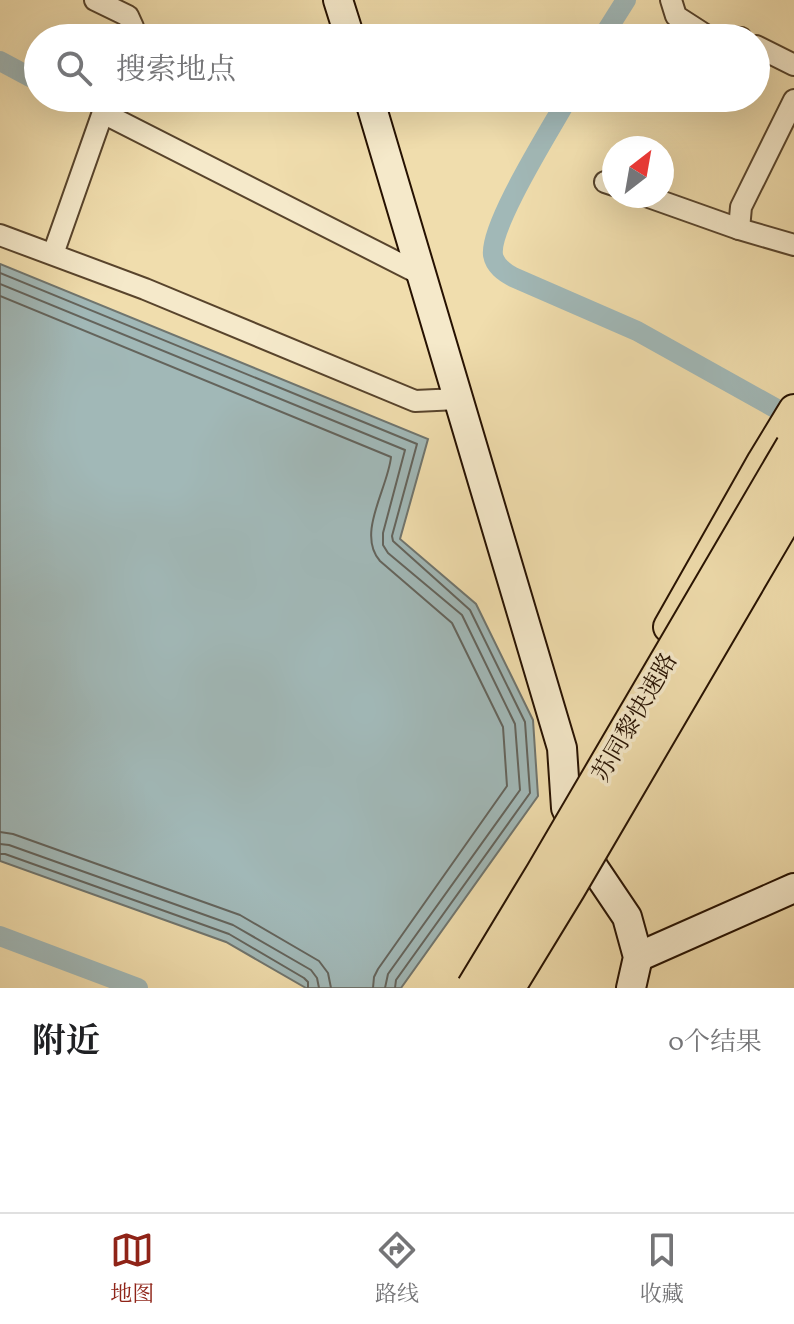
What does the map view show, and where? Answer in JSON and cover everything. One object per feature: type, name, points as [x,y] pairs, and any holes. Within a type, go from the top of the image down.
[{"type":"highway","name":"苏同黎快速路","points":[[475,988],[544,874],[778,454]]},
{"type":"highway","name":"苏同黎快速路","points":[[506,988],[794,500]]},
{"type":"main road","points":[[338,0],[346,24]]},
{"type":"main road","points":[[373,112],[562,748],[566,808],[594,868],[627,917],[638,957],[631,988]]},
{"type":"main road","points":[[459,988],[501,923],[566,808],[778,454],[794,410]]},
{"type":"main road","points":[[523,988],[594,868],[794,508]]},
{"type":"main road","points":[[638,957],[794,888]]},
{"type":"street","points":[[95,0],[128,16],[132,24]]},
{"type":"street","points":[[671,0],[676,16],[688,24]]},
{"type":"street","points":[[770,53],[794,65]]},
{"type":"street","points":[[739,229],[741,207],[794,100]]},
{"type":"street","points":[[53,254],[104,112]]},
{"type":"street","points":[[119,112],[422,275]]},
{"type":"street","points":[[674,206],[794,245]]},
{"type":"street","points":[[0,235],[145,289],[415,401],[458,399]]},
{"type":"water","points":[[0,264],[428,439],[400,539],[476,604],[533,720],[538,796],[401,988],[306,988],[226,942],[0,861]]},
{"type":"waterway","points":[[611,24],[626,0]]},
{"type":"waterway","points":[[0,61],[24,74]]},
{"type":"waterway","points":[[560,112],[501,222],[493,255],[498,265],[513,277],[637,331],[775,408],[794,423]]},
{"type":"waterway","points":[[0,936],[138,988]]}]
